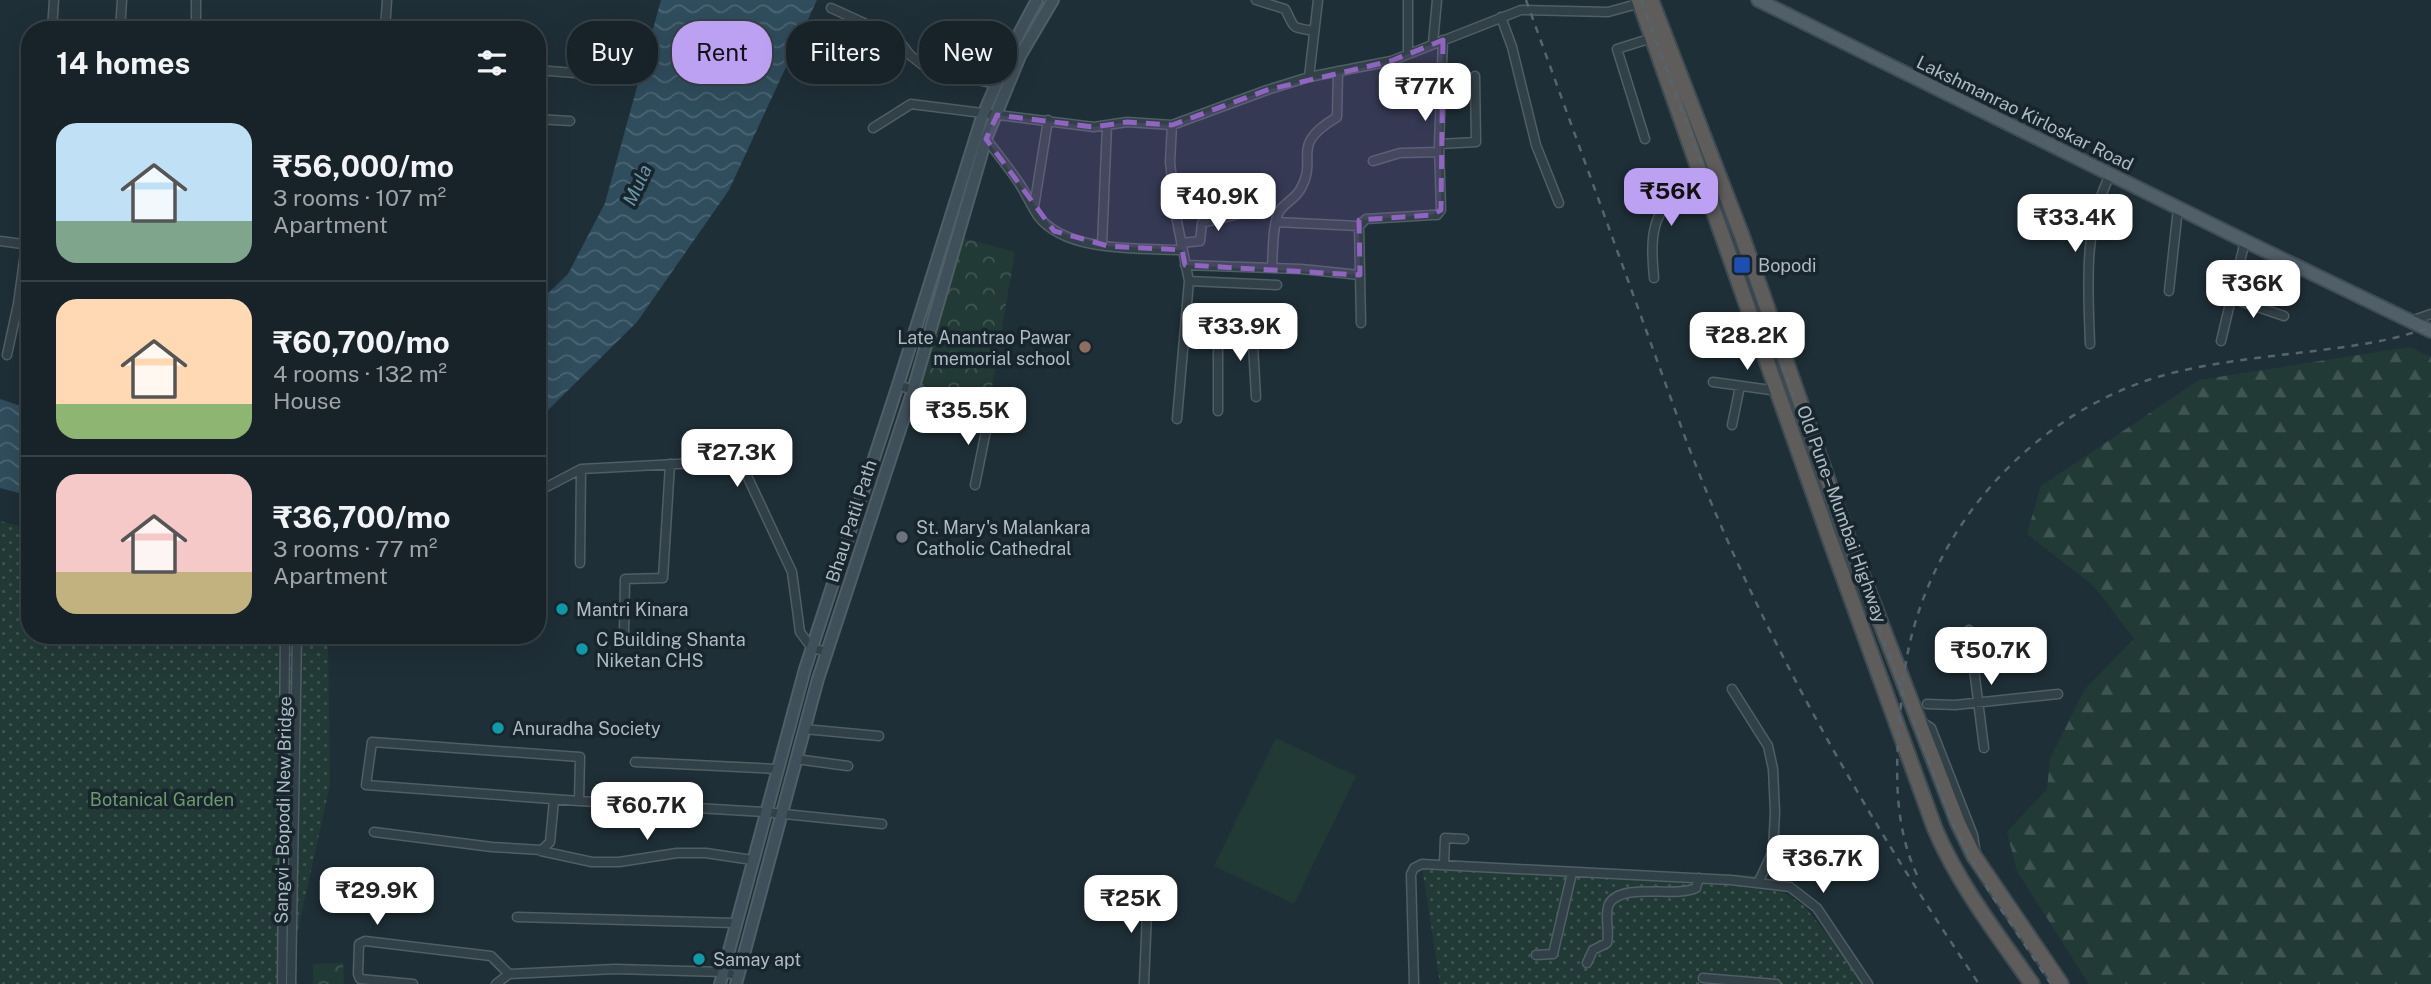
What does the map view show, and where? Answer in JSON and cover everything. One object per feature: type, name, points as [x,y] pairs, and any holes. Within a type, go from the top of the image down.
[{"type":"highway","name":"Old Pune–Mumbai Highway","points":[[1645,1],[1652,38],[1945,852],[2032,984]]},
{"type":"highway","name":"Old Pune–Mumbai Highway","points":[[1645,1],[1742,236],[1844,528],[1958,823],[1974,856],[2061,984]]},
{"type":"highway","points":[[1884,687],[1903,680]]},
{"type":"main road","name":"Bhau Patil Path","points":[[1017,38],[1037,0]]},
{"type":"main road","name":"Bhau Patil Path","points":[[737,980],[804,729],[913,390],[986,139],[1020,56],[1053,0]]},
{"type":"main road","name":"Lakshmanrao Kirloskar Road","points":[[1758,0],[2429,330]]},
{"type":"main road","name":"Bhau Patil Path","points":[[720,984],[812,648],[984,113],[997,84]]},
{"type":"street","points":[[53,21],[54,0]]},
{"type":"street","points":[[121,21],[122,0]]},
{"type":"street","points":[[196,0],[196,21]]},
{"type":"street","points":[[386,21],[387,0]]},
{"type":"street","points":[[1256,0],[1285,9],[1296,28],[1314,31]]},
{"type":"street","points":[[1309,77],[1318,0]]},
{"type":"street","points":[[1408,0],[1408,54]]},
{"type":"street","points":[[1433,43],[1437,0]]},
{"type":"street","points":[[873,128],[911,104],[1094,127],[1127,122],[1172,125],[1309,77],[1391,61],[1521,10],[1608,12],[1645,1]]},
{"type":"street","points":[[831,8],[897,38],[919,62]]},
{"type":"street","points":[[1501,18],[1512,47],[1536,145],[1559,203]]},
{"type":"street","points":[[1646,139],[1617,49],[1652,38]]},
{"type":"street","points":[[1360,323],[1359,226],[1366,219],[1375,217],[1432,215],[1440,212],[1439,148],[1443,40]]},
{"type":"street","points":[[546,71],[567,72]]},
{"type":"street","points":[[1272,268],[1276,222],[1279,212],[1301,189],[1307,143],[1319,128],[1337,117],[1338,71]]},
{"type":"street","points":[[1373,161],[1400,153],[1476,142],[1475,76]]},
{"type":"street","points":[[546,120],[570,121]]},
{"type":"street","points":[[1034,208],[1048,120]]},
{"type":"street","points":[[1102,245],[1107,125]]},
{"type":"street","points":[[1172,125],[1170,162],[1188,281],[1177,419]]},
{"type":"street","points":[[986,139],[1019,183],[1038,216],[1054,231],[1070,238],[1102,245],[1182,247],[1200,241],[1202,223],[1266,207]]},
{"type":"street","points":[[2090,344],[2090,233],[2099,199],[2110,174]]},
{"type":"street","points":[[1654,278],[1652,240],[1664,209],[1670,203],[1708,192]]},
{"type":"street","points":[[2169,291],[2178,208]]},
{"type":"street","points":[[1276,222],[1359,226]]},
{"type":"street","points":[[0,241],[21,244]]},
{"type":"street","points":[[2221,341],[2245,241]]},
{"type":"street","points":[[1185,265],[1360,275]]},
{"type":"street","points":[[1188,281],[1277,285]]},
{"type":"street","points":[[7,355],[21,286]]},
{"type":"street","points":[[2231,298],[2284,316]]},
{"type":"street","points":[[2411,321],[2431,314]]},
{"type":"street","points":[[1185,330],[1252,327],[1256,397]]},
{"type":"street","points":[[1218,328],[1218,411]]},
{"type":"street","points":[[1713,382],[1778,391]]},
{"type":"street","points":[[898,385],[989,416],[975,485]]},
{"type":"street","points":[[1732,425],[1740,386]]},
{"type":"street","points":[[546,487],[581,469],[734,461],[742,465],[792,572],[800,632],[812,648],[827,652]]},
{"type":"street","points":[[624,634],[625,579],[663,578],[670,464]]},
{"type":"street","points":[[580,563],[581,469]]},
{"type":"street","points":[[1969,629],[1984,748]]},
{"type":"street","name":"Sangvi - Bopodi New Bridge","points":[[282,984],[285,644]]},
{"type":"street","name":"Sangvi - Bopodi New Bridge","points":[[291,984],[297,644]]},
{"type":"street","points":[[1732,689],[1768,746],[1773,769],[1773,852],[1758,883]]},
{"type":"street","points":[[1927,704],[1955,705],[2058,694]]},
{"type":"street","points":[[804,729],[879,736]]},
{"type":"street","points":[[579,802],[580,757],[372,742],[366,785],[579,802],[781,813],[882,824]]},
{"type":"street","points":[[796,760],[848,766]]},
{"type":"street","points":[[635,762],[777,769]]},
{"type":"street","points":[[538,850],[546,848],[550,842],[554,800]]},
{"type":"street","points":[[374,832],[538,850],[592,862],[618,862],[677,853],[706,853],[752,860]]},
{"type":"street","points":[[1444,865],[1445,838],[1464,839]]},
{"type":"street","points":[[1414,984],[1411,874],[1417,865],[1444,865],[1699,878],[1790,887],[1817,908],[1868,984]]},
{"type":"street","points":[[1536,955],[1553,954],[1572,873]]},
{"type":"street","points":[[1587,963],[1593,950],[1607,943],[1608,907],[1617,896],[1642,891],[1686,892],[1696,888],[1699,878]]},
{"type":"street","points":[[1144,984],[1148,888]]},
{"type":"street","points":[[517,917],[735,923]]},
{"type":"street","points":[[413,984],[360,979],[359,944],[365,941],[491,956],[509,974]]},
{"type":"street","points":[[496,984],[509,974],[615,969],[723,972],[737,980]]},
{"type":"street","points":[[1703,978],[1776,984]]},
{"type":"highlighted area","points":[[1443,40],[1441,210],[1432,215],[1359,220],[1360,275],[1185,265],[1182,250],[1108,246],[1054,231],[986,139],[997,115],[1094,127],[1127,122],[1172,125],[1267,90],[1391,61]]},
{"type":"green space","points":[[963,238],[1015,252],[988,410],[919,387]]},
{"type":"green space","points":[[2409,347],[2431,357],[2431,984],[2089,984],[2017,871],[2007,832],[2047,789],[2050,759],[2085,689],[2134,639],[2094,586],[2027,534],[2041,486],[2199,380]]},
{"type":"green space","name":"Botanical Garden","points":[[0,521],[21,527],[21,644],[328,644],[330,785],[296,938],[297,984],[0,984]]},
{"type":"green space","points":[[1276,738],[1356,776],[1294,904],[1214,866]]},
{"type":"green space","points":[[1422,867],[1757,875],[1804,906],[1868,984],[1440,984]]},
{"type":"green space","points":[[343,963],[344,984],[313,984],[313,964]]},
{"type":"water","name":"Mula","points":[[661,0],[817,0],[807,21],[786,21],[786,67],[729,190],[637,322],[546,412],[546,295],[568,274],[605,203],[638,84],[658,84],[658,21],[655,21]]},
{"type":"water","points":[[0,399],[21,406],[21,494],[0,488]]},
{"type":"railway","points":[[1526,0],[1686,440],[1747,583],[1781,652],[1855,787],[1979,984]]},
{"type":"railway","points":[[1641,0],[1706,176]]},
{"type":"railway","points":[[1917,875],[1902,829],[1897,780],[1903,683],[1913,629],[1932,577],[1958,529],[1992,486],[2031,447],[2075,415],[2124,389],[2201,367],[2386,340],[2431,328]]},
{"type":"railway","points":[[1777,351],[1951,821],[1990,893],[2051,984]]},
{"type":"place","name":"Bopodi","points":[[1742,265]]},
{"type":"place","name":"Late Anantrao Pawar memorial school","points":[[1085,347]]},
{"type":"place","name":"St. Mary's Malankara Catholic Cathedral","points":[[902,537]]},
{"type":"place","name":"Mantri Kinara","points":[[562,609]]},
{"type":"place","name":"C Building Shanta Niketan CHS","points":[[582,649]]},
{"type":"place","name":"Anuradha Society","points":[[498,728]]},
{"type":"place","name":"Samay apt","points":[[699,959]]}]
